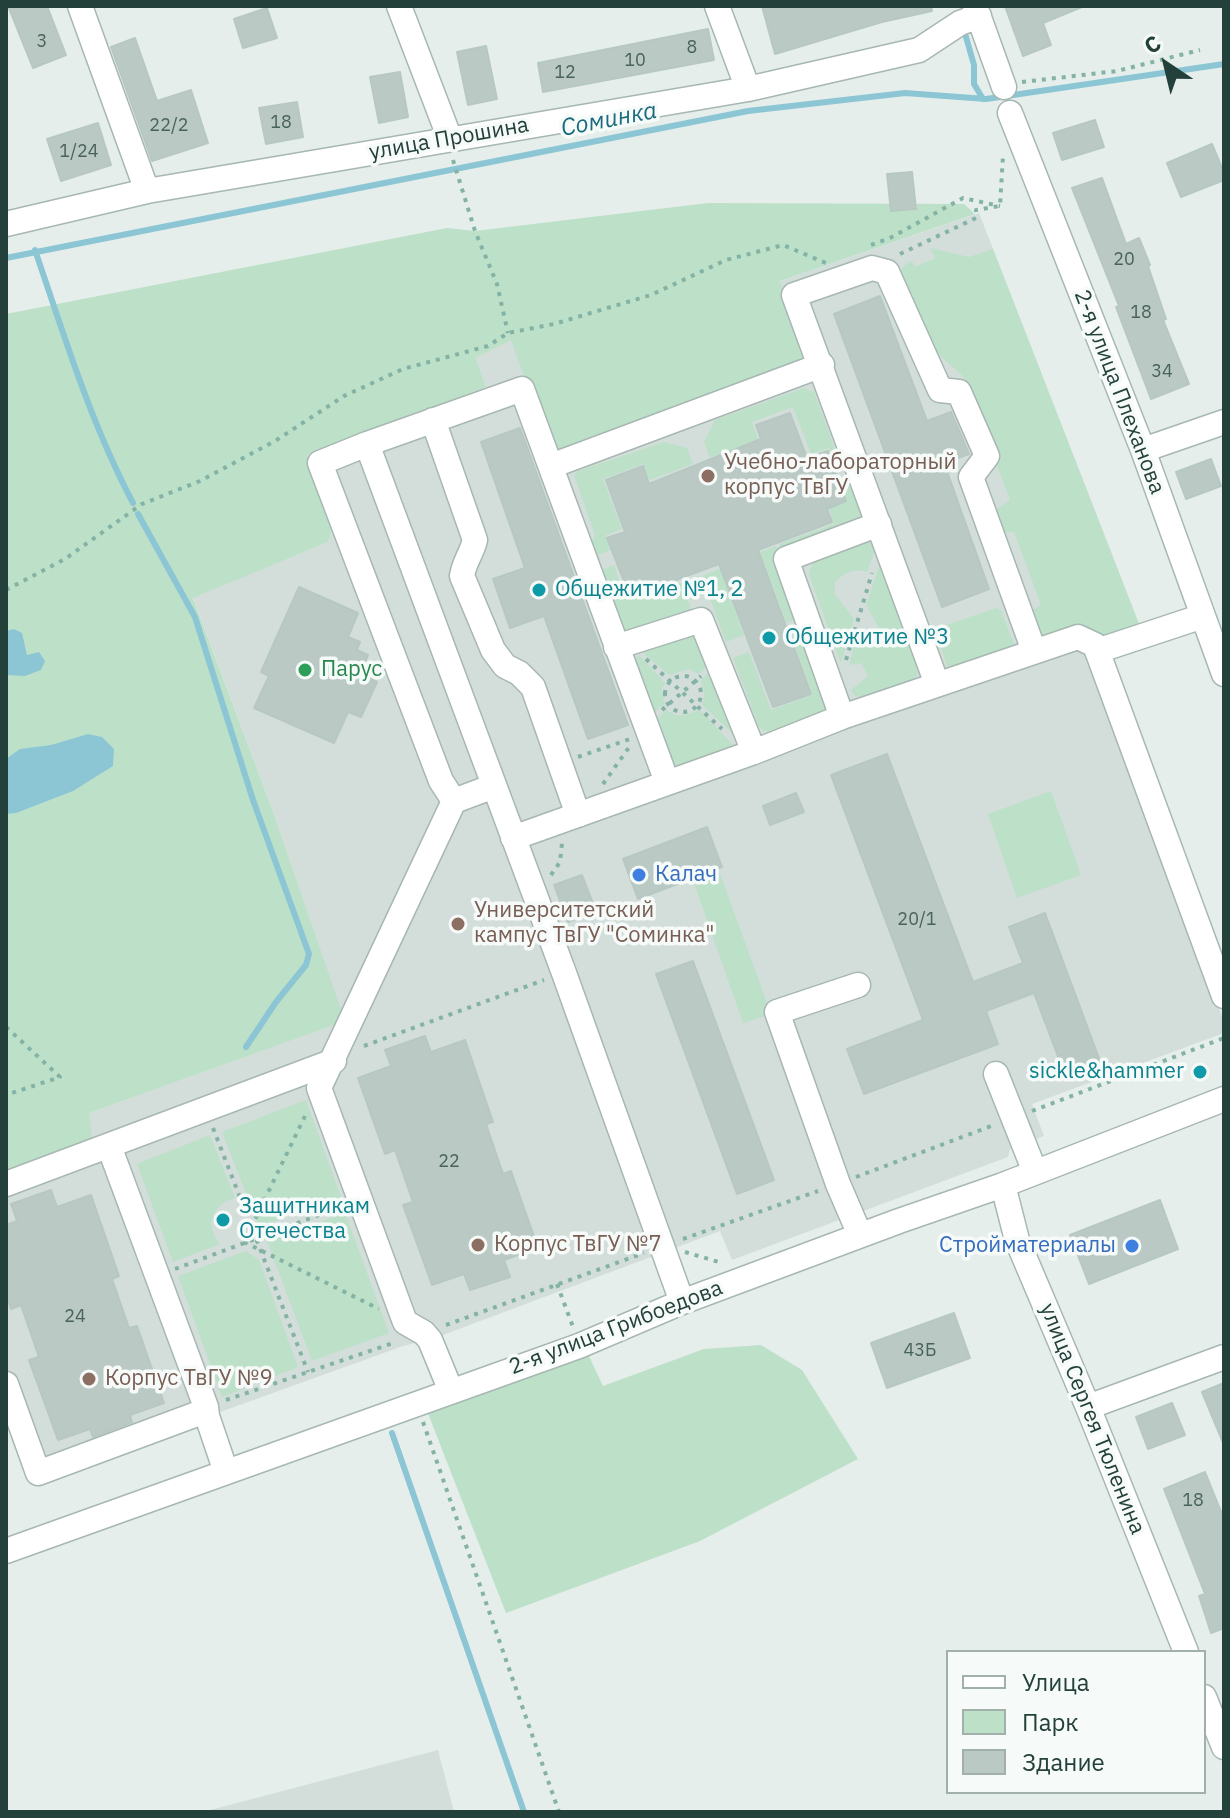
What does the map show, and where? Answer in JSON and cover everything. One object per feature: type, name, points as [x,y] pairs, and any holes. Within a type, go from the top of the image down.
[{"type":"street","points":[[80,6],[147,191]]},
{"type":"street","points":[[399,6],[450,146]]},
{"type":"street","points":[[717,6],[748,89]]},
{"type":"street","points":[[977,11],[1004,87]]},
{"type":"street","name":"улица Прошина","points":[[6,224],[147,191],[450,146],[748,89],[919,50],[977,11]]},
{"type":"street","name":"2-я улица Плеханова","points":[[1010,113],[1143,450],[1224,674]]},
{"type":"street","points":[[937,684],[794,295],[868,258],[887,272],[940,390],[959,392],[987,456],[971,477],[1034,651]]},
{"type":"street","points":[[551,466],[822,365]]},
{"type":"street","points":[[454,801],[441,781],[320,463],[522,389],[667,782]]},
{"type":"street","points":[[433,420],[475,540],[472,553],[464,563],[462,576],[493,650],[505,666],[519,673],[533,687],[560,764],[570,818]]},
{"type":"street","points":[[1143,450],[1224,422]]},
{"type":"street","points":[[367,444],[564,973],[672,1249],[682,1302]]},
{"type":"street","points":[[842,717],[786,559],[879,524]]},
{"type":"street","points":[[1097,651],[1203,616]]},
{"type":"street","points":[[616,647],[701,620],[754,752]]},
{"type":"street","points":[[513,838],[754,752],[842,717],[1078,637],[1095,645],[1224,996]]},
{"type":"street","points":[[451,1391],[415,1327],[360,1200],[319,1088],[454,801],[494,786]]},
{"type":"street","points":[[858,985],[777,1012],[838,1184],[860,1235]]},
{"type":"street","points":[[6,1184],[334,1061]]},
{"type":"street","points":[[996,1074],[1035,1172]]},
{"type":"street","name":"2-я улица Грибоедова","points":[[6,1551],[579,1346],[682,1302],[1003,1185],[1224,1099]]},
{"type":"street","points":[[109,1146],[158,1275],[226,1472]]},
{"type":"street","name":"улица Сергея Тюленина","points":[[1003,1185],[1017,1240],[1185,1650]]},
{"type":"street","points":[[1088,1407],[1224,1357]]},
{"type":"street","points":[[6,1384],[38,1473],[206,1409]]},
{"type":"street","points":[[1206,1702],[1224,1747]]},
{"type":"path","points":[[996,63],[1007,71],[1013,81],[1030,83],[1117,71],[1200,50]]},
{"type":"path","points":[[1000,206],[1001,172],[1010,113]]},
{"type":"path","points":[[450,146],[458,179],[497,284],[508,333]]},
{"type":"path","points":[[868,258],[890,238],[963,198],[1000,206]]},
{"type":"path","points":[[868,258],[976,218],[976,210],[1000,206]]},
{"type":"path","points":[[6,590],[65,559],[142,504],[200,481],[275,441],[344,396],[403,369],[488,346],[508,333],[554,324],[651,295],[726,260],[783,245],[826,263],[839,258]]},
{"type":"path","points":[[682,675],[696,681],[701,691],[696,706],[681,712],[668,705],[664,692],[669,681],[682,675]]},
{"type":"path","points":[[669,681],[696,706]]},
{"type":"path","points":[[645,725],[696,681]]},
{"type":"path","points":[[544,885],[560,862],[570,818],[635,737],[560,764]]},
{"type":"path","points":[[334,1061],[373,1041],[564,973]]},
{"type":"path","points":[[6,1027],[60,1077],[6,1095]]},
{"type":"path","points":[[206,1409],[308,1372],[415,1327],[672,1249],[1224,1038]]},
{"type":"path","points":[[244,1242],[319,1088]]},
{"type":"path","points":[[205,1109],[308,1372]]},
{"type":"path","points":[[158,1275],[360,1200]]},
{"type":"path","points":[[244,1242],[415,1327]]},
{"type":"path","points":[[672,1249],[730,1265]]},
{"type":"path","points":[[557,1284],[579,1346]]},
{"type":"path","points":[[417,1404],[559,1812]]},
{"type":"shaded area","name":"Университетский кампус ТвГУ \"Соминка\"","points":[[979,213],[1141,629],[1089,647],[1224,1022],[1224,1033],[1032,1104],[1044,1136],[1010,1149],[1008,1157],[732,1260],[720,1231],[435,1338],[403,1346],[32,1480],[6,1409],[6,1171],[89,1113],[344,1021],[272,809],[193,597],[328,542],[333,528],[306,455],[486,387],[476,358],[511,339],[780,281]]},
{"type":"shaded area","points":[[438,1750],[454,1812],[203,1812]]},
{"type":"green space","points":[[708,203],[964,204],[975,214],[780,281],[804,353],[799,363],[564,450],[557,450],[548,443],[511,340],[476,358],[486,387],[307,455],[333,528],[328,542],[193,598],[272,809],[345,1021],[89,1113],[92,1140],[6,1171],[6,314],[447,228],[475,231]]},
{"type":"green space","points":[[930,248],[969,257],[993,249],[1141,629],[1100,643],[1042,638],[1029,612],[1041,605],[1014,532],[1003,533],[995,510],[1010,500],[964,377],[922,340],[897,277],[912,261],[915,267],[935,258]]},
{"type":"green space","points":[[804,388],[814,392],[841,466],[836,468],[829,448],[811,454],[793,407],[752,422],[758,440],[710,458],[704,442],[715,420]]},
{"type":"green space","points":[[664,442],[687,448],[693,464],[649,480],[643,464],[603,479],[622,529],[606,535],[610,550],[598,555],[600,560],[591,563],[584,546],[592,542],[595,535],[574,475]]},
{"type":"green space","points":[[846,477],[863,522],[782,551],[779,544],[834,524],[829,508],[847,502],[839,479]]},
{"type":"green space","points":[[866,541],[876,547],[867,572],[850,572],[835,582],[835,594],[854,619],[841,663],[809,575],[811,567],[822,556]]},
{"type":"green space","points":[[776,546],[802,617],[787,623],[765,566],[725,581],[744,635],[726,642],[702,576]]},
{"type":"green space","points":[[882,558],[919,669],[917,676],[903,684],[862,697],[855,696],[851,690],[868,676],[861,663],[849,665],[856,638],[876,635],[879,628],[866,605]]},
{"type":"green space","points":[[614,565],[621,583],[637,593],[669,588],[698,576],[704,594],[688,600],[692,613],[632,634],[622,630],[595,573]]},
{"type":"green space","points":[[996,608],[1001,610],[1014,644],[1012,647],[953,667],[947,666],[935,629]]},
{"type":"green space","points":[[805,630],[830,704],[826,711],[772,732],[764,731],[759,727],[733,658],[749,652],[771,710],[813,695],[791,636]]},
{"type":"green space","points":[[697,633],[714,663],[698,674],[689,669],[669,675],[642,652],[647,647]]},
{"type":"green space","points":[[639,655],[665,683],[662,688],[664,704],[649,716],[634,660]]},
{"type":"green space","points":[[713,668],[737,737],[702,705],[705,696],[701,680]]},
{"type":"green space","points":[[699,709],[735,747],[677,770],[668,765],[652,723],[666,710],[682,716]]},
{"type":"green space","points":[[1051,791],[1081,875],[1017,898],[988,814]]},
{"type":"green space","points":[[720,874],[771,1014],[743,1023],[694,883]]},
{"type":"green space","points":[[306,1100],[341,1197],[259,1227],[222,1132]]},
{"type":"green space","points":[[210,1135],[235,1198],[221,1205],[213,1216],[212,1230],[220,1244],[173,1262],[137,1164]]},
{"type":"green space","points":[[345,1213],[389,1333],[312,1361],[267,1241]]},
{"type":"green space","points":[[246,1251],[259,1260],[298,1367],[222,1397],[178,1276]]},
{"type":"green space","points":[[761,1345],[802,1370],[858,1459],[700,1541],[506,1613],[427,1411],[587,1352],[603,1386],[704,1349]]},
{"type":"water","points":[[14,629],[22,633],[27,655],[39,652],[45,661],[41,670],[25,676],[6,675],[6,631]]},
{"type":"water","points":[[88,734],[102,737],[114,749],[113,766],[73,791],[6,814],[6,759],[20,749],[51,745]]},
{"type":"building","points":[[8,6],[47,6],[66,55],[33,68]]},
{"type":"building","points":[[762,6],[931,6],[932,11],[882,22],[775,54]]},
{"type":"building","points":[[1005,6],[1082,7],[1043,23],[1051,45],[1023,56]]},
{"type":"building","points":[[267,8],[277,38],[243,48],[234,19]]},
{"type":"building","points":[[708,29],[714,60],[543,92],[538,63]]},
{"type":"building","points":[[135,38],[157,101],[191,90],[208,143],[152,161],[111,47]]},
{"type":"building","points":[[486,46],[497,99],[468,105],[457,52]]},
{"type":"building","points":[[400,72],[408,117],[379,123],[370,77]]},
{"type":"building","points":[[297,102],[303,137],[266,144],[259,108]]},
{"type":"building","points":[[1095,120],[1104,147],[1062,160],[1053,133]]},
{"type":"building","points":[[98,123],[111,165],[61,181],[47,139]]},
{"type":"building","points":[[1212,144],[1224,180],[1181,197],[1167,163]]},
{"type":"building","points":[[912,172],[916,209],[891,211],[887,174]]},
{"type":"building","points":[[1102,178],[1126,244],[1139,238],[1166,319],[1163,320],[1189,384],[1151,399],[1116,307],[1119,306],[1072,188]]},
{"type":"building","points":[[880,296],[927,421],[951,412],[969,454],[944,463],[989,589],[942,607],[834,314]]},
{"type":"building","points":[[790,413],[807,458],[828,451],[846,501],[827,509],[832,522],[758,550],[811,694],[773,707],[719,564],[646,591],[641,577],[625,584],[607,538],[625,532],[606,480],[643,466],[649,484],[761,439],[756,425]]},
{"type":"building","name":"Общежитие №1, 2","points":[[520,428],[628,725],[588,739],[544,616],[510,628],[493,579],[525,568],[481,442]]},
{"type":"building","points":[[1211,459],[1221,486],[1186,499],[1176,472]]},
{"type":"building","points":[[299,587],[358,613],[348,637],[360,642],[357,650],[368,655],[360,674],[377,682],[361,717],[348,712],[334,743],[254,708],[269,676],[261,672]]},
{"type":"building","points":[[887,754],[973,982],[1023,963],[1009,927],[1045,913],[1100,1061],[1065,1075],[1034,993],[986,1011],[998,1044],[864,1094],[847,1049],[923,1020],[831,775]]},
{"type":"building","points":[[796,793],[804,812],[770,825],[763,806]]},
{"type":"building","points":[[707,827],[722,867],[638,899],[623,859]]},
{"type":"building","points":[[582,875],[596,911],[568,922],[554,885]]},
{"type":"building","points":[[693,961],[774,1180],[737,1194],[656,974]]},
{"type":"building","points":[[425,1036],[431,1052],[465,1040],[493,1122],[486,1124],[503,1174],[511,1171],[538,1248],[504,1260],[510,1277],[470,1290],[464,1274],[432,1285],[403,1205],[413,1202],[395,1150],[385,1154],[358,1078],[391,1066],[385,1050]]},
{"type":"building","points":[[51,1190],[57,1207],[91,1195],[119,1276],[112,1279],[129,1328],[137,1326],[164,1403],[130,1415],[132,1422],[93,1437],[90,1429],[58,1440],[29,1360],[39,1357],[21,1305],[11,1309],[6,1294],[6,1225],[17,1221],[11,1204]]},
{"type":"building","points":[[1160,1200],[1178,1249],[1089,1284],[1070,1235]]},
{"type":"building","points":[[954,1313],[970,1358],[887,1388],[871,1343]]},
{"type":"building","points":[[1224,1383],[1224,1445],[1202,1392]]},
{"type":"building","points":[[1172,1403],[1185,1435],[1148,1449],[1136,1417]]},
{"type":"building","points":[[1205,1472],[1224,1519],[1224,1628],[1211,1633],[1199,1596],[1205,1594],[1164,1489]]},
{"type":"waterway","points":[[964,30],[974,65],[974,84],[983,99]]},
{"type":"waterway","name":"Соминка","points":[[6,258],[748,111],[905,93],[986,99],[1224,64]]},
{"type":"waterway","points":[[35,250],[91,411],[133,503]]},
{"type":"waterway","points":[[138,514],[195,617],[253,800],[309,954],[306,965],[246,1047]]},
{"type":"waterway","points":[[392,1433],[524,1812]]},
{"type":"place","name":"Учебно-лабораторный корпус ТвГУ","points":[[708,476]]},
{"type":"place","name":"Общежитие №1, 2","points":[[539,590]]},
{"type":"place","name":"Общежитие №3","points":[[769,638]]},
{"type":"place","name":"Парус","points":[[305,670]]},
{"type":"place","name":"Калач","points":[[639,875]]},
{"type":"place","name":"Университетский кампус ТвГУ \"Соминка\"","points":[[458,924]]},
{"type":"place","name":"sickle&hammer","points":[[1200,1072]]},
{"type":"place","name":"Защитникам Отечества","points":[[223,1220]]},
{"type":"place","name":"Корпус ТвГУ №7","points":[[478,1245]]},
{"type":"place","name":"Стройматериалы","points":[[1132,1246]]},
{"type":"place","name":"Корпус ТвГУ №9","points":[[89,1379]]}]
